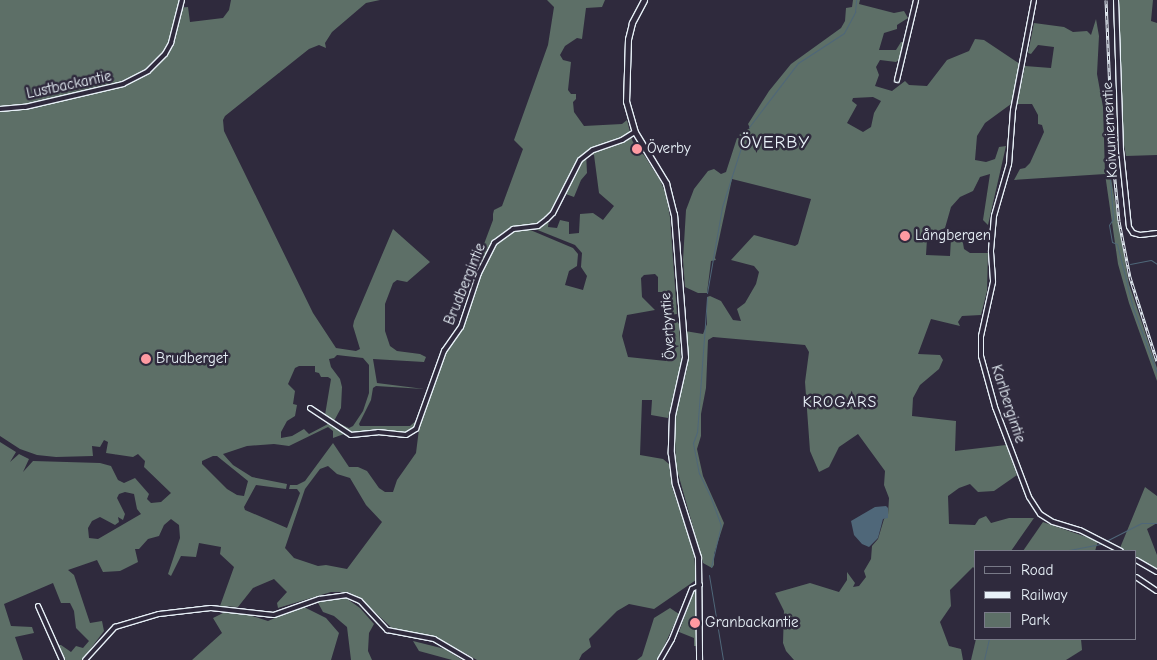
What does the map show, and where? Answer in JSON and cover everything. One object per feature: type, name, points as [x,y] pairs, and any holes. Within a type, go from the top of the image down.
[{"type":"street","name":"Lustbackantie","points":[[0,109],[24,107],[123,84],[148,70],[165,54],[175,31],[182,0]]},
{"type":"street","name":"Överbyntie","points":[[644,0],[632,23],[626,53],[626,101],[635,132],[666,183],[674,214],[685,357],[672,415],[671,453],[675,484],[696,547],[700,585],[699,660]]},
{"type":"street","points":[[896,80],[916,0]]},
{"type":"street","name":"Karlbergintie","points":[[1034,0],[1013,110],[1009,164],[994,216],[991,252],[994,282],[982,336],[981,356],[995,407],[1029,498],[1040,514],[1053,522],[1080,530],[1116,550]]},
{"type":"street","name":"Koivuniementie","points":[[1116,0],[1121,150],[1129,227],[1136,234],[1157,233]]},
{"type":"street","name":"Brudbergintie","points":[[310,408],[351,435],[378,432],[406,434],[416,430],[444,351],[461,327],[479,273],[494,243],[513,229],[538,226],[547,219],[553,213],[580,160],[592,150],[622,140],[635,132]]},
{"type":"street","points":[[1137,561],[1157,572]]},
{"type":"street","points":[[1137,578],[1157,590]]},
{"type":"street","points":[[660,660],[672,639],[693,586],[700,585]]},
{"type":"street","points":[[85,660],[116,627],[159,614],[211,608],[274,616],[318,599],[346,596],[360,601],[387,630],[434,639],[470,660]]},
{"type":"street","points":[[38,606],[62,660]]},
{"type":"green space","points":[[0,0],[180,0],[177,8],[188,7],[190,22],[223,18],[229,10],[231,0],[380,0],[366,3],[332,32],[325,43],[326,48],[319,45],[309,49],[225,116],[223,120],[224,131],[313,313],[336,348],[356,351],[360,349],[353,326],[354,321],[393,229],[430,262],[407,282],[397,280],[393,283],[385,304],[385,331],[390,346],[397,351],[420,354],[426,357],[424,362],[373,359],[377,383],[424,389],[376,386],[373,388],[371,400],[359,424],[360,426],[410,426],[418,419],[413,430],[405,432],[376,430],[354,433],[343,430],[325,415],[331,379],[321,377],[319,373],[315,372],[315,366],[299,366],[295,368],[288,384],[295,391],[293,404],[297,405],[295,416],[287,421],[281,432],[281,438],[292,436],[304,429],[309,434],[328,424],[344,434],[333,438],[333,431],[328,427],[289,446],[274,444],[247,446],[223,454],[233,465],[252,477],[287,484],[286,489],[256,485],[244,507],[245,510],[287,528],[300,493],[297,489],[289,489],[290,485],[297,485],[305,481],[333,443],[349,467],[358,467],[367,471],[379,488],[385,492],[393,492],[397,480],[416,453],[419,429],[445,355],[466,321],[481,275],[478,260],[493,220],[494,210],[502,206],[523,149],[514,140],[548,45],[554,7],[547,0],[605,0],[602,7],[586,8],[582,39],[577,38],[565,46],[560,55],[563,60],[571,62],[568,90],[571,94],[576,94],[576,99],[573,102],[574,112],[584,126],[622,124],[627,120],[632,140],[660,180],[666,194],[670,217],[677,314],[670,315],[667,292],[658,292],[658,277],[655,274],[644,275],[641,278],[642,297],[655,310],[627,315],[622,336],[628,357],[666,361],[669,353],[675,353],[675,339],[669,336],[669,322],[676,320],[679,324],[681,363],[668,418],[651,415],[652,400],[642,400],[640,455],[663,459],[669,464],[672,487],[694,552],[696,580],[654,609],[629,604],[617,611],[589,639],[591,647],[582,654],[579,660],[477,660],[445,642],[422,634],[395,631],[361,599],[348,592],[331,592],[278,608],[277,603],[287,592],[274,579],[253,588],[238,607],[220,606],[234,567],[220,554],[221,547],[199,543],[196,557],[181,556],[171,576],[168,574],[180,538],[179,525],[171,519],[164,525],[159,536],[148,539],[139,549],[135,549],[138,562],[120,571],[103,572],[97,560],[68,570],[74,575],[90,623],[102,621],[104,631],[82,660],[63,660],[57,645],[61,645],[71,652],[76,646],[83,648],[89,641],[76,628],[74,611],[70,603],[61,603],[53,583],[4,604],[11,626],[32,627],[34,633],[15,637],[23,660],[0,660],[0,442],[16,452],[10,462],[19,454],[29,459],[23,472],[33,461],[100,463],[111,466],[118,480],[124,483],[135,478],[149,494],[147,499],[151,503],[161,502],[171,493],[144,467],[145,461],[138,454],[133,457],[106,453],[108,442],[104,440],[100,447],[92,446],[93,456],[56,457],[37,455],[20,449],[0,436]],"holes":[[[586,152],[594,155],[599,193],[614,206],[603,220],[593,213],[580,214],[579,233],[569,234],[569,222],[560,220],[557,228],[548,227],[549,220],[535,229],[575,245],[582,253],[581,267],[587,276],[583,290],[565,285],[569,271],[577,266],[578,254],[573,248],[528,229],[527,225],[537,224],[546,218],[551,212],[560,192],[574,197],[581,180],[587,173]],[[337,355],[363,358],[369,365],[369,393],[363,411],[353,426],[349,428],[334,421],[341,408],[342,387],[340,379],[331,367],[329,359]],[[217,456],[248,481],[244,496],[237,495],[227,489],[202,464],[202,461]],[[328,466],[337,474],[350,478],[366,505],[382,522],[347,569],[326,565],[318,566],[294,558],[285,548],[305,489],[320,469]],[[125,492],[134,494],[137,509],[141,514],[98,539],[89,538],[88,528],[92,521],[100,517],[115,525],[119,522],[118,517],[123,520],[125,514],[117,498],[119,494]]]},
{"type":"green space","points":[[853,0],[860,0],[859,4],[894,13],[904,11],[908,18],[897,25],[897,29],[884,33],[879,50],[896,50],[901,42],[903,42],[900,59],[896,62],[880,60],[876,67],[879,75],[875,86],[892,91],[905,81],[909,85],[927,86],[947,60],[969,51],[975,39],[984,40],[1020,64],[1011,104],[985,123],[977,136],[975,160],[986,162],[995,159],[999,147],[1006,146],[988,225],[983,220],[990,174],[980,177],[973,191],[960,197],[951,207],[945,228],[933,233],[927,239],[926,255],[950,256],[951,238],[957,236],[962,237],[964,249],[970,253],[988,253],[987,291],[981,315],[962,316],[958,322],[960,326],[931,319],[918,354],[940,355],[943,360],[939,369],[920,385],[913,398],[912,416],[956,421],[955,451],[1006,445],[1017,475],[994,491],[978,492],[970,484],[959,488],[948,496],[949,524],[975,525],[979,519],[986,516],[991,523],[1009,518],[1034,518],[1012,550],[974,550],[974,568],[950,590],[951,606],[940,622],[949,646],[961,649],[963,660],[794,660],[786,651],[783,643],[784,611],[775,593],[810,583],[839,592],[847,580],[847,572],[855,583],[853,587],[859,586],[866,577],[864,571],[871,559],[872,546],[878,539],[884,519],[888,515],[889,498],[884,485],[885,471],[858,434],[839,447],[829,467],[819,472],[810,451],[805,382],[809,352],[805,345],[713,337],[708,340],[706,388],[701,414],[701,436],[697,449],[703,476],[724,523],[714,554],[714,565],[712,568],[703,563],[676,466],[674,417],[687,369],[688,351],[685,331],[703,334],[707,324],[707,297],[710,296],[721,301],[733,320],[741,321],[737,309],[745,303],[756,284],[759,272],[754,266],[731,260],[754,235],[795,246],[798,244],[811,199],[732,179],[716,260],[711,261],[707,293],[698,293],[685,287],[683,260],[686,210],[694,189],[708,171],[714,169],[721,174],[726,172],[737,138],[741,139],[742,137],[739,135],[750,128],[748,124],[769,91],[791,64],[841,28],[845,21],[846,8],[852,7]],"holes":[[[873,97],[881,101],[874,113],[871,127],[863,132],[847,123],[857,105],[852,101],[853,98]]]},
{"type":"green space","points":[[1118,0],[1153,0],[1151,21],[1157,23],[1157,155],[1126,156],[1123,140]]},
{"type":"green space","points":[[1096,19],[1099,36],[1097,74],[1103,107],[1105,173],[1111,178],[1129,284],[1157,368],[1157,381],[1129,303],[1118,264],[1105,174],[1014,180],[1020,169],[1025,168],[1030,163],[1044,132],[1042,125],[1038,124],[1038,115],[1032,104],[1017,104],[1025,66],[1051,68],[1054,47],[1038,45],[1031,54],[1028,53],[1034,23],[1064,27],[1073,32],[1087,31],[1091,35]]},
{"type":"green space","points":[[1145,487],[1157,496],[1157,523],[1147,529],[1157,555],[1157,569],[1137,558],[1137,550],[1124,550],[1120,548]]},
{"type":"green space","points":[[1043,522],[1098,541],[1095,550],[1024,550]]},
{"type":"green space","points":[[696,590],[696,646],[694,646],[694,638],[679,632],[693,592]]},
{"type":"green space","points":[[346,598],[360,608],[374,624],[369,633],[368,651],[372,660],[351,660],[347,627],[334,616],[323,612],[317,601]]},
{"type":"green space","points":[[302,606],[326,618],[339,633],[331,660],[192,660],[222,633],[213,618],[225,612],[240,612],[268,621]]},
{"type":"green space","points":[[670,608],[679,614],[659,657],[657,660],[637,660],[642,656],[654,618]]},
{"type":"green space","points":[[976,640],[1081,640],[1082,650],[1066,660],[971,660]]},
{"type":"green space","points":[[413,641],[445,649],[462,660],[452,660],[419,651]]},
{"type":"water","points":[[886,506],[888,508],[888,518],[883,519],[878,538],[869,547],[862,544],[854,535],[851,521],[875,507]]},
{"type":"waterway","points":[[749,127],[798,63],[844,33],[855,12],[856,0]]},
{"type":"waterway","points":[[1105,114],[1113,219],[1109,225],[1112,242],[1117,244],[1133,308],[1157,373]]},
{"type":"waterway","points":[[707,293],[722,207],[745,135]]},
{"type":"waterway","points":[[1130,264],[1151,260],[1157,264]]},
{"type":"waterway","points":[[707,297],[697,432],[693,443],[699,473],[721,525],[711,567]]},
{"type":"waterway","points":[[1108,540],[1142,523],[1157,523]]},
{"type":"waterway","points":[[1069,550],[1100,544]]},
{"type":"waterway","points":[[709,575],[723,660]]},
{"type":"waterway","points":[[984,660],[989,640]]},
{"type":"railway","points":[[1106,0],[1113,160],[1119,221],[1130,277],[1157,361]]},
{"type":"place","name":"Överby","points":[[637,149]]},
{"type":"place","name":"Långbergen","points":[[905,236]]},
{"type":"place","name":"Brudberget","points":[[146,359]]},
{"type":"place","name":"Granbackantie","points":[[695,623]]},
{"type":"district","name":"ÖVERBY","points":[[775,143]]},
{"type":"district","name":"KROGARS","points":[[840,402]]}]
